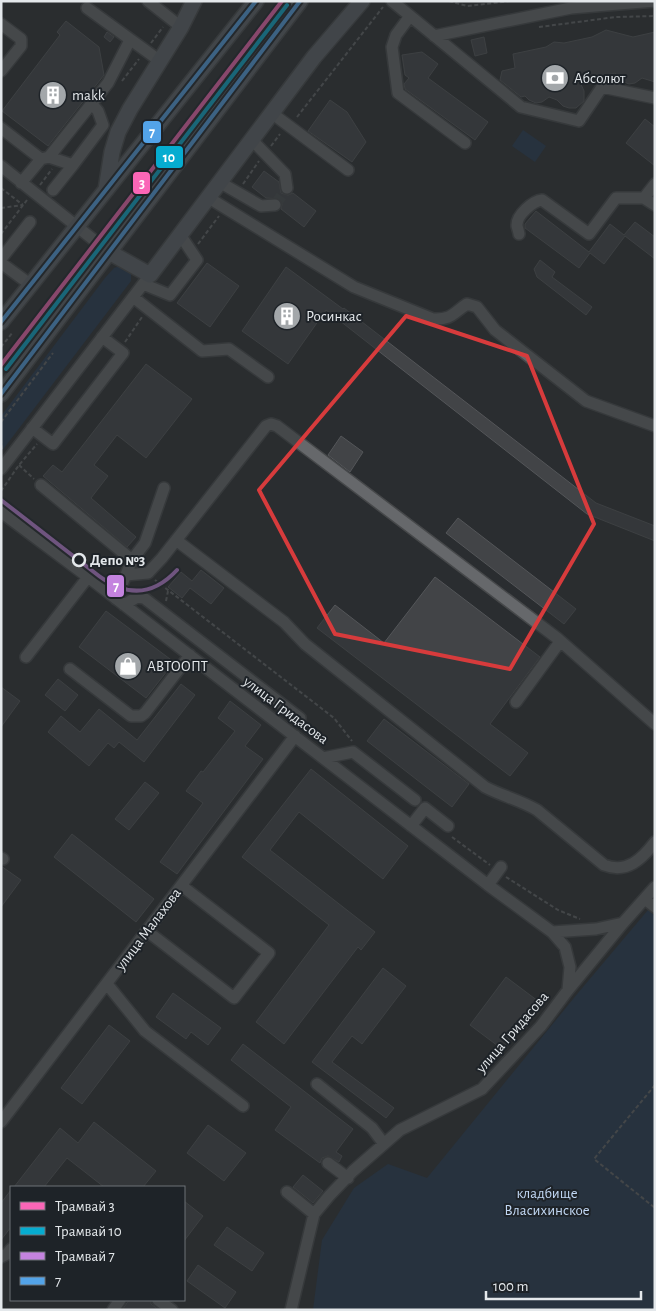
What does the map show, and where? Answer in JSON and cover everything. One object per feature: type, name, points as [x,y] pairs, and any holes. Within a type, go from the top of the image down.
[{"type":"main road","points":[[105,192],[112,152],[118,132],[160,61],[175,23],[194,1]]},
{"type":"main road","points":[[1,322],[256,1]]},
{"type":"main road","points":[[1,394],[300,1]]},
{"type":"main road","points":[[109,252],[147,279],[253,141],[314,57],[362,1]]},
{"type":"street","points":[[148,1],[175,23]]},
{"type":"street","points":[[392,1],[521,108],[578,120],[602,87],[655,98]]},
{"type":"street","points":[[434,36],[567,5],[655,1]]},
{"type":"street","points":[[87,8],[160,61]]},
{"type":"street","points":[[410,16],[396,35],[392,47],[398,93],[466,143]]},
{"type":"street","points":[[1,24],[20,39],[21,46],[1,71]]},
{"type":"street","points":[[21,183],[92,103],[108,82],[130,40]]},
{"type":"street","points":[[53,190],[103,125],[98,111],[92,103]]},
{"type":"street","points":[[273,114],[348,170]]},
{"type":"street","points":[[1,128],[45,158],[73,165]]},
{"type":"street","points":[[253,141],[285,174],[287,188]]},
{"type":"street","points":[[1,166],[76,228],[109,252]]},
{"type":"street","points":[[221,183],[261,206],[275,205]]},
{"type":"street","points":[[644,198],[655,184]]},
{"type":"street","points":[[209,198],[354,287],[433,319],[444,320],[453,316],[467,304],[477,307],[495,330],[586,401],[655,426]]},
{"type":"street","points":[[519,234],[516,226],[518,220],[529,205],[536,201],[542,200],[589,234],[616,198],[644,198],[655,206]]},
{"type":"street","points":[[1,259],[30,222]]},
{"type":"street","points":[[1,469],[147,279],[170,295],[197,260],[181,236]]},
{"type":"street","points":[[1,263],[31,285]]},
{"type":"street","points":[[133,297],[202,351],[229,349],[268,377]]},
{"type":"street","points":[[32,428],[53,444],[122,353],[102,337]]},
{"type":"street","points":[[126,575],[148,573],[266,426],[271,424],[286,431],[557,638],[655,724]]},
{"type":"street","points":[[41,485],[132,560]]},
{"type":"street","points":[[164,488],[145,543],[132,560],[126,575],[120,602],[137,597],[144,598],[300,718]]},
{"type":"street","name":"улица Гридасова","points":[[1,512],[552,932],[565,947],[570,967],[568,990],[541,1026],[482,1089],[400,1130],[348,1178],[314,1214],[291,1310]]},
{"type":"street","points":[[176,540],[284,622],[305,644],[485,787],[525,803],[537,810],[604,865],[615,869],[634,864],[655,842]]},
{"type":"street","points":[[26,657],[88,577]]},
{"type":"street","points":[[175,644],[186,630]]},
{"type":"street","points":[[516,702],[552,654],[559,643],[557,638]]},
{"type":"street","points":[[70,669],[131,716],[136,717],[145,713],[190,655]]},
{"type":"street","points":[[211,672],[221,658]]},
{"type":"street","name":"улица Малахова","points":[[1,1122],[295,736]]},
{"type":"street","points":[[323,758],[353,752],[415,800]]},
{"type":"street","points":[[411,826],[425,808],[448,826]]},
{"type":"street","points":[[488,885],[499,869]]},
{"type":"street","points":[[147,931],[234,998],[264,960],[269,953],[182,886]]},
{"type":"street","points":[[568,990],[655,887]]},
{"type":"street","points":[[645,899],[655,907]]},
{"type":"street","points":[[552,932],[596,929],[623,923]]},
{"type":"street","points":[[107,984],[145,1031],[243,1106]]},
{"type":"street","points":[[317,1084],[372,1128],[384,1144]]},
{"type":"street","points":[[328,1163],[348,1178]]},
{"type":"street","points":[[287,1192],[314,1214]]},
{"type":"street","points":[[159,1301],[172,1310]]},
{"type":"path","points":[[237,192],[283,130],[286,131],[388,1]]},
{"type":"path","points":[[450,1],[467,6],[511,1]]},
{"type":"path","points":[[533,28],[616,17],[655,16]]},
{"type":"path","points":[[148,47],[175,23]]},
{"type":"path","points":[[1,188],[23,205]]},
{"type":"path","points":[[1,234],[27,200]]},
{"type":"path","points":[[1,208],[23,205]]},
{"type":"path","points":[[191,252],[224,208]]},
{"type":"path","points":[[119,350],[148,309]]},
{"type":"path","points":[[1,347],[13,332]]},
{"type":"path","points":[[1,422],[53,354]]},
{"type":"path","points":[[1,490],[19,465],[44,437]]},
{"type":"path","points":[[1,439],[2,452]]},
{"type":"path","points":[[19,465],[41,485]]},
{"type":"path","points":[[148,573],[168,591],[334,718],[357,747],[360,758]]},
{"type":"path","points":[[448,826],[449,834],[558,910],[582,920]]},
{"type":"path","points":[[655,1084],[594,1159],[655,1208]]},
{"type":"highlighted area","points":[[406,316],[527,356],[594,524],[510,669],[335,634],[259,490]]},
{"type":"green space","points":[[523,130],[546,146],[535,162],[512,146]]},
{"type":"green space","points":[[122,265],[131,272],[131,281],[1,452],[1,416],[105,278],[114,268]]},
{"type":"green space","name":"кладбище Власихинское","points":[[648,910],[655,916],[655,1310],[313,1310],[322,1240],[354,1188],[388,1164],[427,1178]]},
{"type":"building","name":"makk","points":[[66,21],[99,47],[104,75],[48,146],[2,111],[60,35],[57,32]]},
{"type":"building","points":[[606,30],[633,37],[655,32],[655,82],[642,78],[635,83],[629,84],[622,81],[615,73],[580,82],[584,91],[584,101],[576,108],[569,108],[549,97],[542,102],[536,103],[525,96],[521,97],[500,80],[502,71],[515,68],[513,54],[546,47],[554,42],[564,43],[592,37]]},
{"type":"building","points":[[107,32],[114,37],[110,42],[104,37]]},
{"type":"building","points":[[484,37],[487,53],[475,56],[471,40]]},
{"type":"building","points":[[422,52],[438,64],[428,78],[488,122],[475,140],[405,89],[404,84],[409,78],[405,75],[402,55]]},
{"type":"building","points":[[330,100],[347,112],[366,142],[352,162],[308,131]]},
{"type":"building","points":[[645,119],[655,127],[655,166],[626,143]]},
{"type":"building","points":[[264,171],[279,182],[281,193],[288,195],[293,193],[316,211],[304,227],[281,209],[282,204],[279,199],[266,198],[252,187]]},
{"type":"building","points":[[536,211],[589,252],[610,224],[624,235],[635,222],[655,237],[655,259],[625,236],[604,264],[590,253],[579,268],[525,228],[525,224]]},
{"type":"building","points":[[540,260],[555,272],[552,277],[592,307],[586,315],[537,277],[534,269]]},
{"type":"building","points":[[207,263],[239,286],[210,327],[177,303]]},
{"type":"building","points":[[286,267],[344,308],[596,503],[655,526],[655,541],[587,514],[326,310],[288,364],[242,331]]},
{"type":"building","points":[[146,364],[192,399],[146,458],[117,435],[94,465],[108,476],[91,498],[136,537],[127,547],[43,476],[53,465],[62,472]]},
{"type":"building","points":[[341,436],[363,452],[350,472],[328,455]]},
{"type":"building","points":[[458,518],[576,609],[564,624],[446,533]]},
{"type":"building","points":[[201,570],[224,588],[211,604],[190,588],[182,598],[168,587],[181,572],[192,581]]},
{"type":"building","points":[[435,577],[540,657],[490,724],[528,753],[510,776],[317,628],[335,605],[384,643]]},
{"type":"building","name":"АВТООПТ","points":[[106,611],[174,662],[146,698],[79,647]]},
{"type":"building","points":[[58,679],[78,695],[65,711],[45,695]]},
{"type":"building","points":[[181,684],[195,695],[144,762],[119,742],[114,748],[108,743],[89,766],[48,732],[61,716],[80,732],[99,709],[137,740]]},
{"type":"building","points":[[1,687],[20,701],[1,727]]},
{"type":"building","points":[[230,701],[261,725],[245,746],[263,759],[177,874],[160,862],[203,803],[186,791],[235,731],[218,718]]},
{"type":"building","points":[[384,719],[469,784],[452,807],[367,741]]},
{"type":"building","points":[[311,769],[408,846],[383,879],[299,812],[270,850],[375,932],[361,950],[358,947],[284,1044],[256,1022],[329,925],[242,857]]},
{"type":"building","points":[[145,782],[159,793],[129,830],[115,819]]},
{"type":"building","points":[[72,834],[154,899],[136,922],[54,857]]},
{"type":"building","points":[[1,866],[21,880],[1,907]]},
{"type":"building","points":[[383,968],[406,986],[362,1044],[352,1036],[332,1062],[394,1108],[386,1118],[312,1062]]},
{"type":"building","points":[[506,977],[538,1001],[502,1049],[470,1025]]},
{"type":"building","points":[[173,993],[221,1028],[208,1045],[191,1032],[186,1039],[156,1017]]},
{"type":"building","points":[[109,1025],[130,1041],[82,1104],[61,1088]]},
{"type":"building","points":[[243,1044],[353,1129],[336,1152],[342,1156],[339,1162],[328,1156],[322,1158],[320,1163],[275,1130],[291,1107],[231,1060]]},
{"type":"building","points":[[94,1122],[156,1171],[144,1186],[103,1186],[67,1158],[45,1186],[15,1186],[60,1128],[78,1143]]},
{"type":"building","points":[[208,1125],[246,1153],[224,1181],[187,1153]]},
{"type":"building","points":[[303,1175],[323,1191],[313,1203],[293,1187]]},
{"type":"building","points":[[10,1191],[10,1228],[1,1240],[1,1203]]},
{"type":"building","points":[[185,1202],[203,1216],[185,1240]]},
{"type":"building","points":[[227,1227],[264,1253],[252,1271],[214,1245]]},
{"type":"building","points":[[198,1265],[236,1292],[225,1308],[187,1281]]},
{"type":"building","points":[[128,1301],[151,1301],[151,1304],[159,1310],[122,1310]]},
{"type":"tunnel","points":[[275,205],[287,188]]},
{"type":"tram line","name":"3","points":[[1,365],[282,1]]},
{"type":"tram line","name":"10","points":[[6,369],[287,5]]},
{"type":"tram line","name":"7","points":[[1,500],[99,576],[120,588],[140,591],[149,589],[168,579],[177,570]]},
{"type":"transit line","name":"7","points":[[1,322],[256,1]]},
{"type":"transit line","name":"7","points":[[1,394],[300,1]]},
{"type":"place","name":"Абсолют","points":[[555,78]]},
{"type":"place","name":"makk","points":[[53,95]]},
{"type":"place","name":"Росинкас","points":[[287,316]]},
{"type":"place","name":"Депо №3","points":[[79,560]]},
{"type":"place","name":"АВТООПТ","points":[[128,666]]}]
